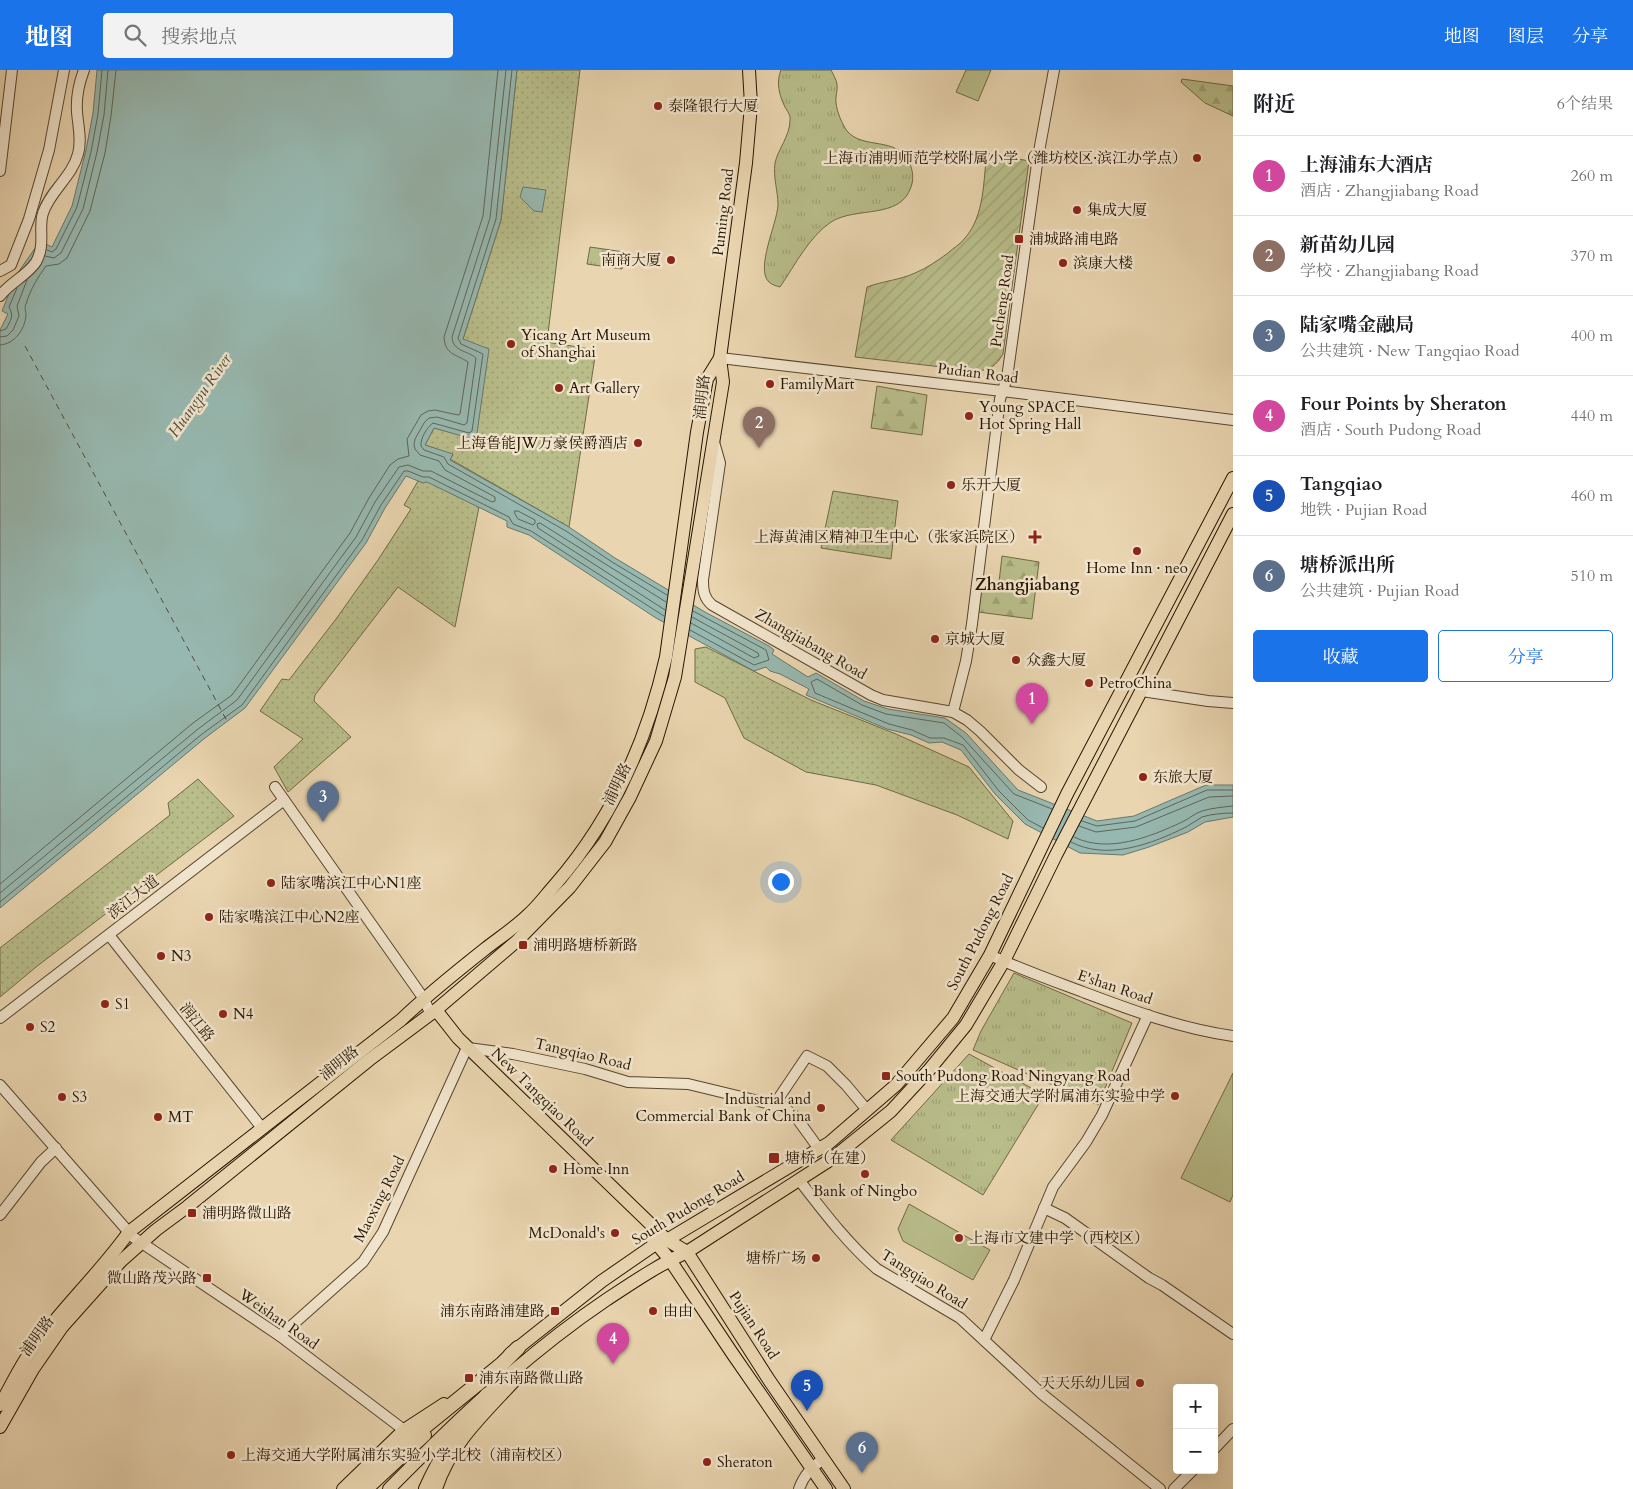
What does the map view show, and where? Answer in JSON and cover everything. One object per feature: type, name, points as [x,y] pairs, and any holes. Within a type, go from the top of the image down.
[{"type":"highway","points":[[355,1489],[402,1445],[502,1364],[518,1348]]},
{"type":"highway","points":[[426,1489],[442,1455],[487,1395]]},
{"type":"main road","name":"Puming Road","points":[[720,358],[746,163],[751,105],[749,70]]},
{"type":"main road","name":"浦明路","points":[[0,1405],[29,1353],[56,1319],[114,1254],[182,1192],[401,1020],[424,999],[530,914],[571,867],[595,833],[628,775],[661,681],[672,660],[692,574],[714,439],[722,382],[720,358]]},
{"type":"main road","name":"浦明路","points":[[0,1427],[33,1369],[62,1328],[121,1261],[134,1237],[187,1207],[369,1060],[433,1012],[518,940],[570,887],[605,842],[630,797],[656,741],[675,677],[672,660],[678,567],[707,379],[720,358]]},
{"type":"main road","name":"South Pudong Road","points":[[343,1489],[404,1430],[451,1400],[602,1281],[662,1242],[829,1143],[896,1085],[953,1018],[990,955],[1067,794],[1233,478]]},
{"type":"main road","points":[[389,1489],[487,1395],[548,1342],[623,1289],[670,1260],[687,1252],[834,1158],[891,1111],[929,1070],[966,1025],[1004,961],[1056,855],[1233,514]]},
{"type":"main road","name":"New Tangqiao Road","points":[[433,1012],[467,1050],[662,1242],[687,1252]]},
{"type":"main road","points":[[662,1242],[670,1260],[826,1489]]},
{"type":"main road","name":"Pujian Road","points":[[687,1252],[844,1489]]},
{"type":"main road","points":[[436,1489],[441,1474],[463,1437],[548,1342]]},
{"type":"main road","name":"South Pudong Road","points":[[367,1489],[409,1448],[504,1366],[518,1348]]},
{"type":"street","points":[[0,171],[2,129],[12,70]]},
{"type":"street","points":[[0,271],[11,265],[29,219],[49,150],[64,70]]},
{"type":"street","points":[[0,296],[5,289],[35,264],[40,251],[42,215],[49,199],[68,177],[78,154],[77,108],[84,70]]},
{"type":"street","name":"Pucheng Road","points":[[953,712],[966,660],[972,624],[1002,391],[1007,378],[1038,158],[1054,70]]},
{"type":"street","name":"Pudian Road","points":[[720,358],[1233,420]]},
{"type":"street","name":"Zhangjiabang Road","points":[[714,439],[720,463],[703,580],[703,592],[706,600],[871,695],[883,700],[953,712],[967,720],[980,731],[1019,770],[1041,787]]},
{"type":"street","points":[[1142,692],[1233,703]]},
{"type":"street","name":"New Tangqiao Road","points":[[275,787],[433,1012]]},
{"type":"street","name":"滨江大道","points":[[0,1018],[284,800]]},
{"type":"street","name":"润江路","points":[[108,935],[262,1128]]},
{"type":"street","name":"E'shan Road","points":[[990,955],[1099,998],[1148,1015],[1186,1026],[1233,1036]]},
{"type":"street","points":[[984,1340],[1014,1280],[1056,1182],[1086,1142],[1102,1115],[1148,1015]]},
{"type":"street","name":"Tangqiao Road","points":[[467,1050],[513,1054],[584,1069],[628,1082],[688,1084],[783,1107],[796,1117],[819,1149]]},
{"type":"street","name":"Maoxing Road","points":[[280,1336],[363,1262],[383,1232],[467,1050]]},
{"type":"street","points":[[774,1105],[807,1056],[827,1066],[867,1110]]},
{"type":"street","name":"Weishan Road","points":[[0,1085],[134,1237],[280,1336],[404,1430]]},
{"type":"street","points":[[0,1215],[41,1162],[56,1148]]},
{"type":"street","name":"Tangqiao Road","points":[[799,1180],[837,1227],[877,1269],[955,1314],[1042,1394],[1160,1489]]},
{"type":"street","points":[[1044,1208],[1065,1218],[1233,1334]]},
{"type":"street","points":[[1218,1445],[1233,1429]]},
{"type":"street","points":[[799,1489],[803,1478],[811,1467],[823,1459]]},
{"type":"street","points":[[1174,1489],[1189,1474]]},
{"type":"green space","points":[[517,70],[580,70],[547,342],[596,350],[569,527],[450,459],[453,455],[425,445],[434,428],[476,439],[463,339],[501,220]]},
{"type":"green space","points":[[781,70],[831,70],[837,84],[837,110],[847,131],[854,137],[888,146],[904,154],[909,162],[913,178],[911,187],[905,197],[897,204],[876,211],[841,217],[823,228],[803,252],[780,287],[769,282],[765,276],[764,267],[778,205],[775,163],[788,132],[790,120],[779,88]]},
{"type":"green space","points":[[966,70],[991,70],[978,101],[956,92]]},
{"type":"green space","points":[[1182,79],[1233,86],[1233,116],[1205,103],[1181,82]]},
{"type":"green space","points":[[987,153],[1029,161],[1003,354],[992,367],[976,371],[855,357],[867,287],[924,269],[959,244],[972,229],[980,208]]},
{"type":"green space","points":[[590,247],[624,252],[622,269],[587,264]]},
{"type":"green space","points":[[877,386],[927,395],[922,435],[871,428]]},
{"type":"green space","points":[[418,481],[427,481],[479,507],[455,627],[398,587],[315,695],[314,701],[351,737],[288,792],[274,767],[303,739],[260,711],[282,679],[289,680],[378,560],[411,509],[404,505]]},
{"type":"green space","points":[[833,491],[898,501],[891,559],[821,548]]},
{"type":"green space","points":[[1002,556],[1039,562],[1032,619],[978,612],[981,580],[999,582]]},
{"type":"green space","points":[[706,647],[811,700],[896,734],[969,767],[1013,821],[1008,839],[957,815],[876,785],[806,772],[744,738],[725,698],[695,682],[695,649]]},
{"type":"green space","points":[[198,779],[234,816],[36,967],[0,997],[0,948],[170,815],[168,803]]},
{"type":"green space","points":[[1014,973],[1132,1023],[1098,1105],[973,1050],[981,1031]]},
{"type":"green space","points":[[969,1054],[1044,1095],[983,1195],[891,1140]]},
{"type":"green space","points":[[1233,1073],[1233,1195],[1230,1202],[1181,1178]]},
{"type":"green space","points":[[909,1204],[990,1250],[973,1280],[903,1241],[898,1229]]},
{"type":"water","name":"Huangpu River","points":[[97,70],[517,70],[501,220],[463,339],[489,349],[476,440],[434,428],[425,445],[453,454],[450,460],[569,527],[615,558],[705,612],[769,646],[774,650],[772,654],[808,677],[816,673],[864,701],[888,709],[945,718],[966,733],[1018,790],[1097,821],[1134,816],[1206,785],[1233,785],[1233,817],[1205,822],[1188,832],[1123,855],[1080,853],[1025,824],[995,794],[961,750],[942,742],[929,743],[911,735],[887,729],[806,695],[809,689],[770,671],[766,667],[754,671],[656,618],[529,535],[507,527],[507,521],[427,482],[423,483],[406,476],[385,508],[366,543],[245,708],[205,738],[0,908],[0,330],[8,314],[2,311],[17,274],[40,241],[52,247],[72,206],[93,113]]},
{"type":"water","points":[[523,187],[546,190],[542,212],[534,211],[520,197]]},
{"type":"ferry route","points":[[25,346],[227,721]]},
{"type":"place","name":"泰隆银行大厦","points":[[658,106]]},
{"type":"place","name":"上海市浦明师范学校附属小学（潍坊校区·滨江办学点）","points":[[1197,158]]},
{"type":"place","name":"集成大厦","points":[[1077,210]]},
{"type":"place","name":"浦城路浦电路","points":[[1019,239]]},
{"type":"place","name":"南商大厦","points":[[671,260]]},
{"type":"place","name":"滨康大楼","points":[[1063,263]]},
{"type":"place","name":"Yicang Art Museum of Shanghai","points":[[511,344]]},
{"type":"place","name":"FamilyMart","points":[[770,384]]},
{"type":"place","name":"Art Gallery","points":[[559,388]]},
{"type":"place","name":"Young SPACE Hot Spring Hall","points":[[969,416]]},
{"type":"place","name":"上海鲁能JW万豪侯爵酒店","points":[[638,443]]},
{"type":"place","name":"新苗幼儿园","points":[[759,448]]},
{"type":"place","name":"乐开大厦","points":[[951,485]]},
{"type":"place","name":"上海黄浦区精神卫生中心（张家浜院区）","points":[[1035,537]]},
{"type":"place","name":"Home Inn · neo","points":[[1137,551]]},
{"type":"place","name":"京城大厦","points":[[935,639]]},
{"type":"place","name":"众鑫大厦","points":[[1016,660]]},
{"type":"place","name":"PetroChina","points":[[1089,683]]},
{"type":"place","name":"上海浦东大酒店","points":[[1032,724]]},
{"type":"place","name":"东旅大厦","points":[[1143,777]]},
{"type":"place","name":"陆家嘴金融局","points":[[323,822]]},
{"type":"place","name":"陆家嘴滨江中心N1座","points":[[271,883]]},
{"type":"place","name":"陆家嘴滨江中心N2座","points":[[209,917]]},
{"type":"place","name":"浦明路塘桥新路","points":[[523,945]]},
{"type":"place","name":"N3","points":[[161,956]]},
{"type":"place","name":"S1","points":[[105,1004]]},
{"type":"place","name":"N4","points":[[223,1014]]},
{"type":"place","name":"S2","points":[[30,1027]]},
{"type":"place","name":"South Pudong Road Ningyang Road","points":[[886,1076]]},
{"type":"place","name":"上海交通大学附属浦东实验中学","points":[[1175,1096]]},
{"type":"place","name":"S3","points":[[62,1097]]},
{"type":"place","name":"Industrial and Commercial Bank of China","points":[[821,1108]]},
{"type":"place","name":"MT","points":[[158,1117]]},
{"type":"place","name":"塘桥（在建）","points":[[774,1158]]},
{"type":"place","name":"Home Inn","points":[[553,1169]]},
{"type":"place","name":"Bank of Ningbo","points":[[865,1174]]},
{"type":"place","name":"浦明路微山路","points":[[192,1213]]},
{"type":"place","name":"McDonald's","points":[[615,1233]]},
{"type":"place","name":"上海市文建中学（西校区）","points":[[959,1238]]},
{"type":"place","name":"塘桥广场","points":[[816,1258]]},
{"type":"place","name":"微山路茂兴路","points":[[207,1278]]},
{"type":"place","name":"浦东南路浦建路","points":[[555,1311]]},
{"type":"place","name":"由由","points":[[653,1311]]},
{"type":"place","name":"Four Points by Sheraton","points":[[613,1364]]},
{"type":"place","name":"浦东南路微山路","points":[[469,1378]]},
{"type":"place","name":"天天乐幼儿园","points":[[1140,1383]]},
{"type":"place","name":"Tangqiao","points":[[807,1411]]},
{"type":"place","name":"上海交通大学附属浦东实验小学北校（浦南校区）","points":[[231,1455]]},
{"type":"place","name":"Sheraton","points":[[707,1462]]},
{"type":"place","name":"塘桥派出所","points":[[862,1473]]},
{"type":"district","name":"Zhangjiabang","points":[[1027,584]]}]
